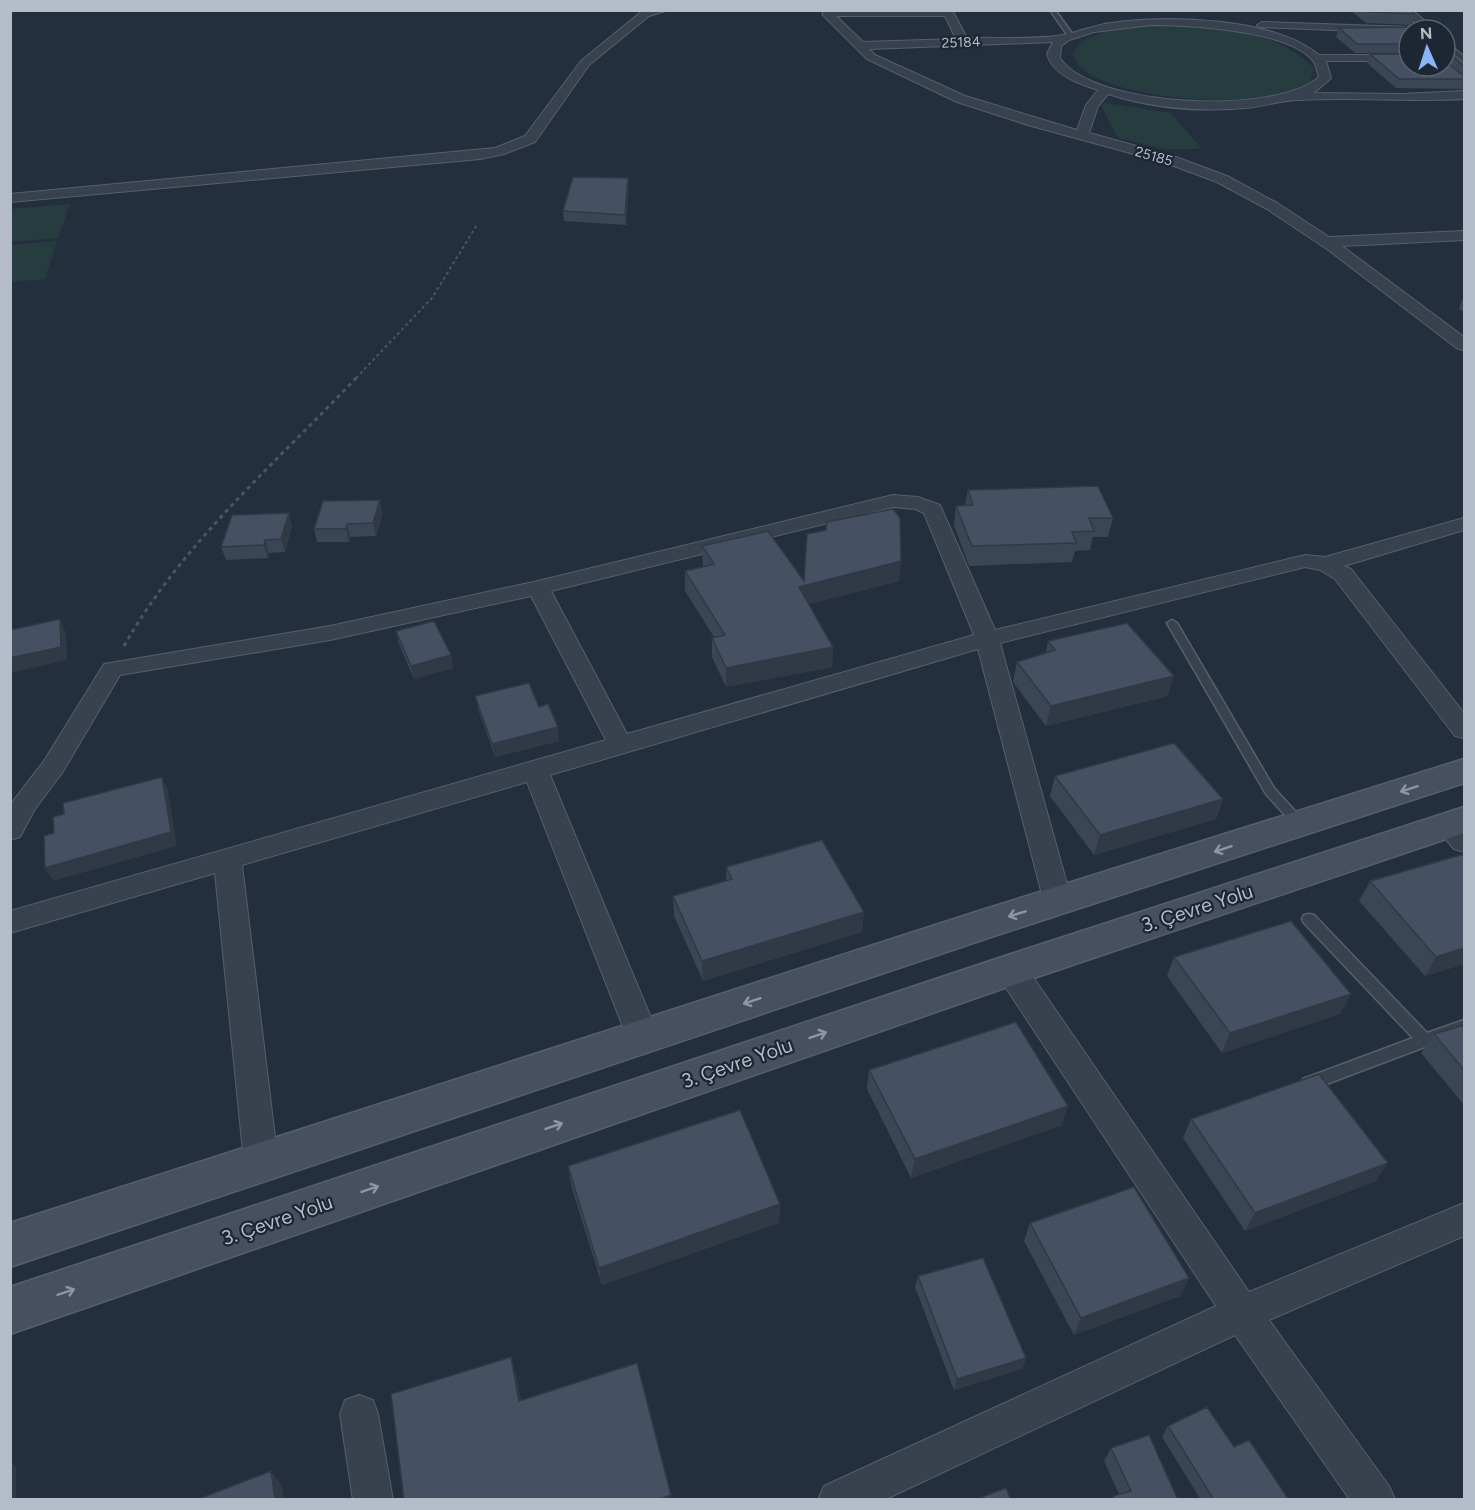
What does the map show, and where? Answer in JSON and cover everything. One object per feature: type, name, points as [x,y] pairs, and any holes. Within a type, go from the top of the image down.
[{"type":"main road","points":[[10,1245],[643,1036],[1464,771]]},
{"type":"main road","name":"3. Çevre Yolu","points":[[10,1311],[1011,970],[1459,829]]},
{"type":"street","points":[[10,198],[469,156],[499,151],[530,139],[585,63],[645,14],[663,10]]},
{"type":"street","points":[[1183,21],[1204,10]]},
{"type":"street","points":[[827,12],[949,13],[963,42]]},
{"type":"street","name":"25185","points":[[827,12],[871,57],[961,99],[1168,159],[1222,179],[1272,206],[1326,242],[1464,345]]},
{"type":"street","points":[[1183,21],[1210,24],[1397,30]]},
{"type":"street","name":"25184","points":[[859,46],[1066,37],[1120,25],[1183,21]]},
{"type":"street","points":[[1210,24],[1275,37],[1300,47],[1318,58],[1326,68],[1325,78],[1316,88],[1298,96]]},
{"type":"street","points":[[1066,37],[1055,46],[1053,54],[1058,63],[1068,72],[1106,89],[1143,98],[1196,104],[1267,102],[1298,96],[1402,98],[1464,95]]},
{"type":"street","points":[[1318,58],[1397,58]]},
{"type":"street","points":[[1082,135],[1092,105],[1106,89]]},
{"type":"street","points":[[1326,242],[1464,235]]},
{"type":"street","points":[[10,830],[25,803],[53,767],[112,669],[330,633],[538,588],[893,501],[907,501],[933,509],[987,639],[1058,902]]},
{"type":"street","points":[[1326,564],[1464,524]]},
{"type":"street","points":[[10,922],[987,639],[1305,561],[1326,564],[1343,574],[1464,730]]},
{"type":"street","points":[[538,588],[621,746]]},
{"type":"street","points":[[535,769],[643,1036]]},
{"type":"street","points":[[226,859],[261,1162]]},
{"type":"street","points":[[1011,970],[1242,1313],[1375,1500]]},
{"type":"street","points":[[838,1500],[1242,1313],[1464,1219]]},
{"type":"street","points":[[359,1414],[373,1500]]},
{"type":"lane","points":[[1052,10],[1066,37]]},
{"type":"lane","points":[[1172,623],[1270,791],[1300,824]]},
{"type":"lane","points":[[1310,919],[1425,1041]]},
{"type":"lane","points":[[1296,1089],[1464,1026]]},
{"type":"path","points":[[112,669],[136,623],[173,573],[256,477],[335,400],[432,298],[478,223]]},
{"type":"green space","points":[[1143,26],[1211,28],[1256,36],[1277,43],[1297,54],[1314,68],[1310,82],[1288,92],[1264,97],[1210,100],[1180,98],[1124,88],[1101,80],[1082,69],[1072,54],[1082,41],[1106,31]]},
{"type":"green space","points":[[1100,104],[1171,113],[1202,149],[1163,149],[1118,138]]},
{"type":"green space","points":[[70,204],[58,238],[11,242],[11,209]]},
{"type":"green space","points":[[57,241],[45,279],[11,282],[11,245]]},
{"type":"building","points":[[1367,10],[1410,10],[1414,14],[1369,12]]},
{"type":"building","points":[[1397,27],[1397,44],[1357,44],[1339,28]]},
{"type":"building","points":[[1370,54],[1397,54],[1397,77]]},
{"type":"building","points":[[1457,55],[1464,60],[1464,66],[1457,60]]},
{"type":"building","points":[[1457,70],[1464,76],[1464,79],[1399,79],[1457,78]]},
{"type":"building","points":[[573,177],[628,178],[625,215],[563,211]]},
{"type":"building","points":[[1098,486],[1113,518],[1089,518],[1094,531],[1072,532],[1076,543],[972,546],[956,506],[973,505],[968,490]]},
{"type":"building","points":[[380,500],[373,523],[347,524],[346,529],[314,529],[323,501]]},
{"type":"building","points":[[893,509],[900,518],[901,561],[799,587],[833,647],[726,668],[712,638],[725,635],[685,571],[714,564],[702,546],[768,531],[804,581],[807,534],[826,530],[827,522]]},
{"type":"building","points":[[289,513],[281,539],[265,540],[264,545],[221,547],[232,515]]},
{"type":"building","points":[[60,619],[61,647],[10,658],[10,630]]},
{"type":"building","points":[[434,621],[451,655],[411,666],[396,631]]},
{"type":"building","points":[[1127,623],[1174,676],[1051,706],[1017,662],[1055,650],[1048,641]]},
{"type":"building","points":[[529,683],[539,707],[548,704],[558,727],[492,744],[475,696]]},
{"type":"building","points":[[1174,743],[1223,799],[1100,835],[1055,776]]},
{"type":"building","points":[[162,777],[171,832],[45,868],[44,836],[54,833],[53,817],[64,814],[63,803]]},
{"type":"building","points":[[822,840],[864,912],[702,961],[673,896],[732,879],[726,867]]},
{"type":"building","points":[[1464,854],[1464,948],[1436,957],[1370,881]]},
{"type":"building","points":[[1291,921],[1351,994],[1230,1033],[1174,957]]},
{"type":"building","points":[[1016,1022],[1068,1106],[915,1159],[869,1070]]},
{"type":"building","points":[[1464,1025],[1464,1070],[1434,1034]]},
{"type":"building","points":[[1319,1074],[1388,1163],[1255,1213],[1191,1119]]},
{"type":"building","points":[[740,1110],[780,1204],[599,1268],[568,1166]]},
{"type":"building","points":[[1134,1187],[1189,1278],[1081,1318],[1030,1223]]},
{"type":"building","points":[[983,1258],[1026,1358],[957,1379],[918,1276]]},
{"type":"building","points":[[511,1357],[519,1401],[637,1363],[671,1495],[657,1500],[404,1500],[391,1394]]},
{"type":"building","points":[[1207,1407],[1234,1447],[1249,1440],[1289,1500],[1214,1500],[1168,1426]]},
{"type":"building","points":[[1149,1435],[1178,1500],[1115,1500],[1113,1496],[1131,1491],[1111,1448]]},
{"type":"building","points":[[271,1471],[275,1500],[196,1500]]},
{"type":"building","points":[[1006,1488],[1011,1500],[974,1500]]}]
